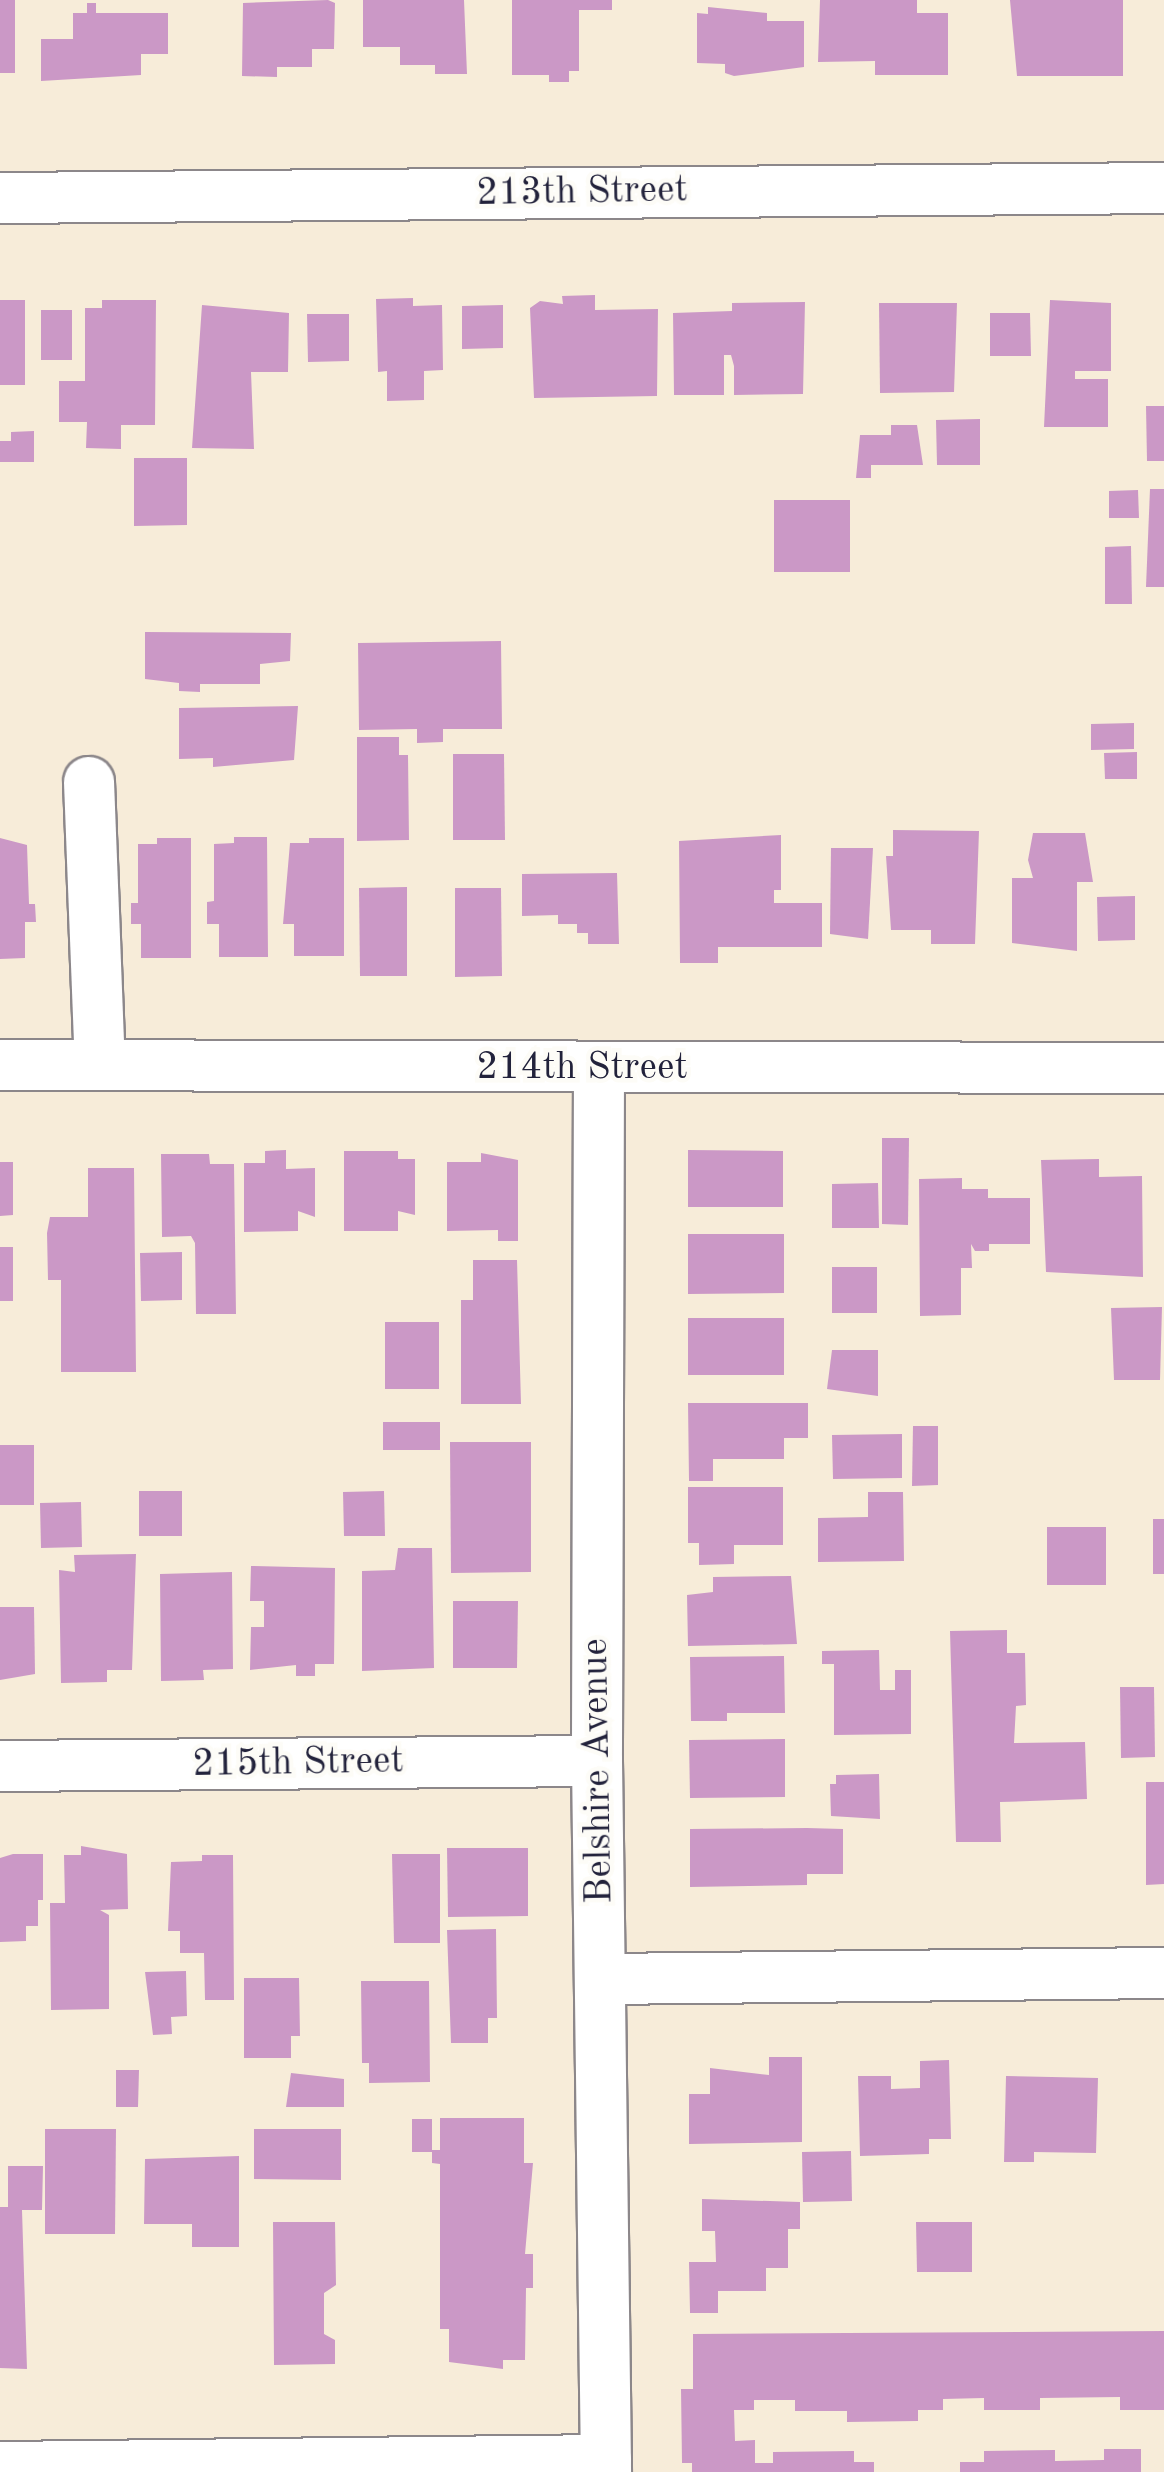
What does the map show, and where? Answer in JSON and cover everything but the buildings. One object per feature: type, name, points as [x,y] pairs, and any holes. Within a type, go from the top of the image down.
[{"type":"street","name":"213th Street","points":[[0,198],[1164,188]]},
{"type":"street","points":[[90,782],[100,1065]]},
{"type":"street","name":"214th Street","points":[[0,1065],[599,1070],[1164,1068]]},
{"type":"street","name":"Belshire Avenue","points":[[599,1070],[597,1761],[606,2466]]},
{"type":"street","name":"215th Street","points":[[0,1766],[597,1761]]},
{"type":"street","points":[[602,1979],[1164,1973]]},
{"type":"street","points":[[0,2467],[606,2466]]}]
